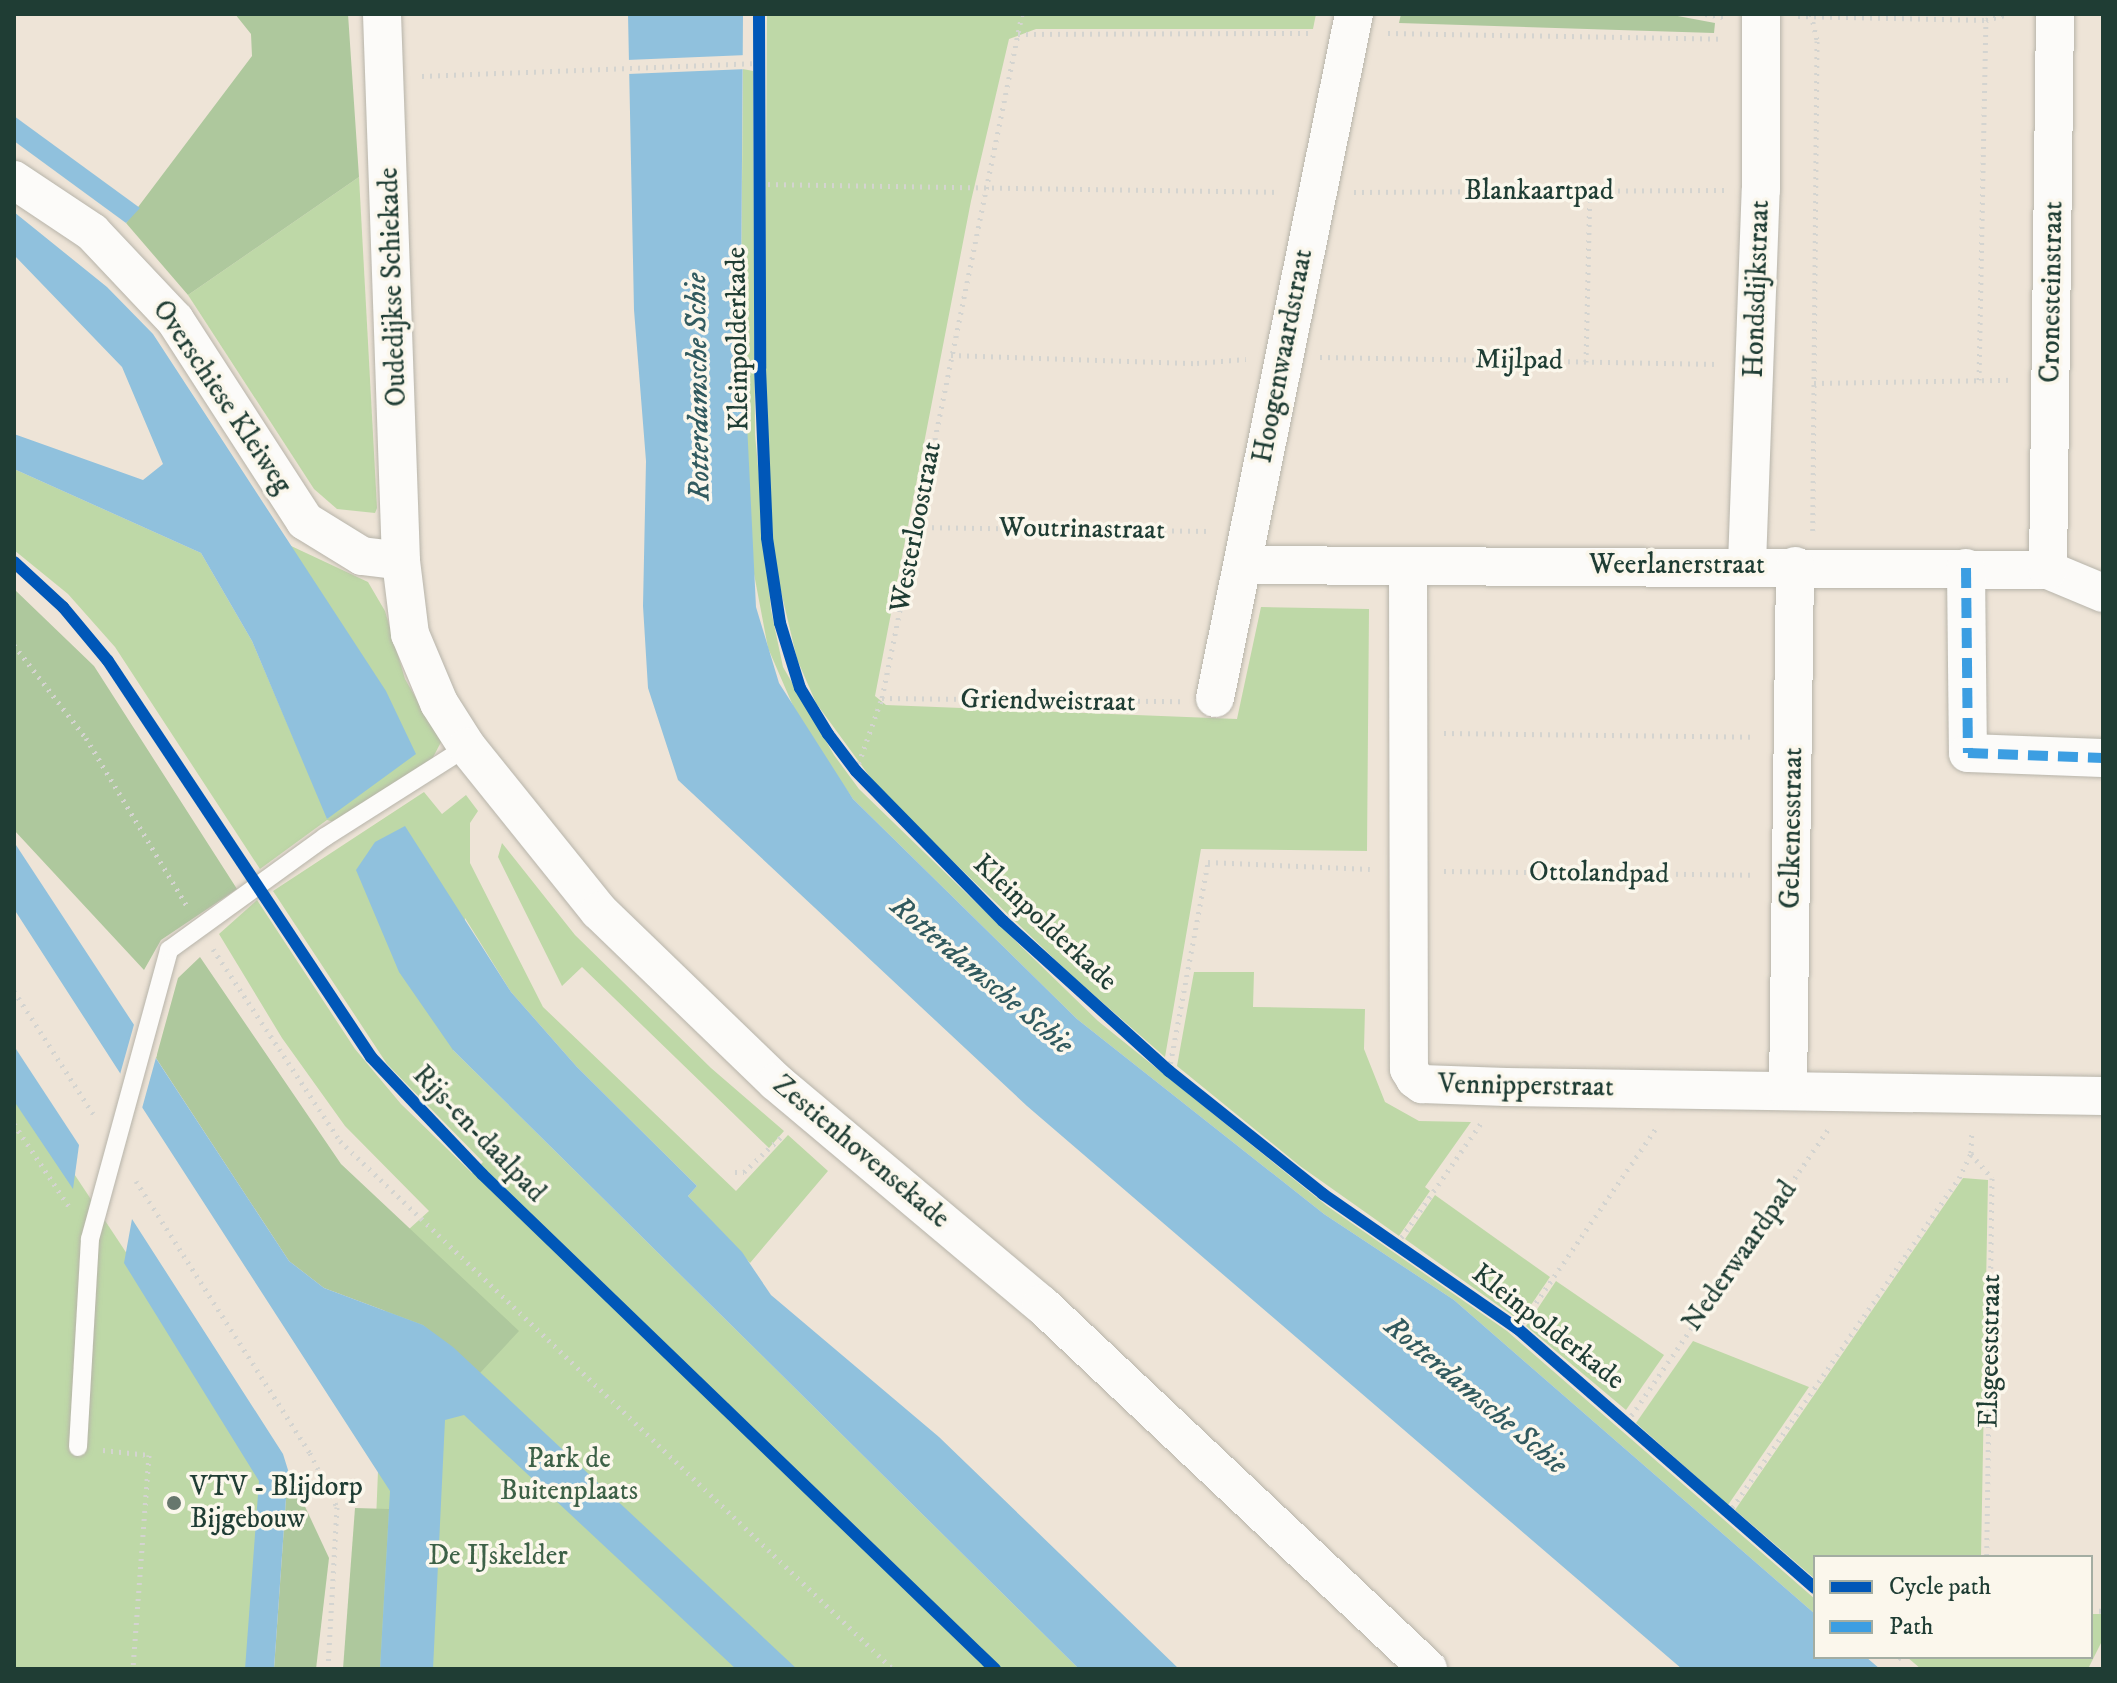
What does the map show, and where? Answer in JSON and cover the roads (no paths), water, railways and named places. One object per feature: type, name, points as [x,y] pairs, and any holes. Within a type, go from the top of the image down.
[{"type":"street","name":"Oudedijkse Schiekade","points":[[382,14],[401,561]]},
{"type":"street","name":"Hoogenwaardstraat","points":[[1215,698],[1354,14]]},
{"type":"street","name":"Hondsdijkstraat","points":[[1747,564],[1761,190],[1761,14]]},
{"type":"street","name":"Cronesteinstraat","points":[[2048,570],[2055,14]]},
{"type":"street","name":"Overschiese Kleiweg","points":[[14,180],[92,232],[175,320],[305,521],[362,556],[401,561]]},
{"type":"street","name":"Weerlanerstraat","points":[[1247,548],[1408,568],[1747,564],[2048,570],[2103,593]]},
{"type":"street","name":"Zestienhovensekade","points":[[401,561],[410,634],[423,674],[467,747],[621,933],[776,1082],[1041,1304],[1428,1669]]},
{"type":"street","name":"Gelkenesstraat","points":[[1788,1090],[1791,875],[1804,566]]},
{"type":"street","name":"Vennipperstraat","points":[[1408,568],[1406,871],[1409,1069],[1422,1084],[2103,1096]]},
{"type":"street","points":[[1966,568],[1968,753],[2103,758]]},
{"type":"lane","points":[[78,1447],[90,1239],[169,950],[325,837],[467,747]]},
{"type":"water","name":"Rotterdamsche Schie","points":[[628,14],[743,14],[741,301],[756,607],[779,683],[853,799],[1077,1019],[1324,1214],[1454,1300],[1813,1612],[1813,1659],[1868,1659],[1880,1669],[1682,1669],[1027,1106],[678,780],[648,688],[643,606],[646,461],[634,310]]},
{"type":"water","points":[[14,116],[140,208],[126,223],[14,141]]},
{"type":"water","points":[[14,212],[107,287],[153,334],[386,691],[416,754],[327,819],[252,641],[201,553],[14,469],[14,434],[143,480],[163,464],[122,367],[14,255]]},
{"type":"water","points":[[405,826],[511,992],[577,1067],[697,1186],[688,1196],[742,1252],[771,1295],[939,1437],[1179,1669],[1079,1669],[453,1050],[399,972],[356,870],[375,842]]},
{"type":"water","points":[[14,842],[289,1261],[324,1288],[423,1325],[453,1347],[797,1669],[736,1669],[464,1415],[445,1420],[433,1669],[380,1669],[390,1491],[14,909]]},
{"type":"water","points":[[14,1046],[79,1145],[73,1189],[14,1101]]},
{"type":"water","points":[[132,1219],[283,1454],[288,1470],[274,1669],[245,1669],[259,1481],[124,1263]]},
{"type":"place","name":"VTV - Blijdorp Bijgebouw","points":[[174,1503]]},
{"type":"park label","name":"Park de Buitenplaats","points":[[569,1475]]},
{"type":"park label","name":"De IJskelder","points":[[498,1556]]}]
